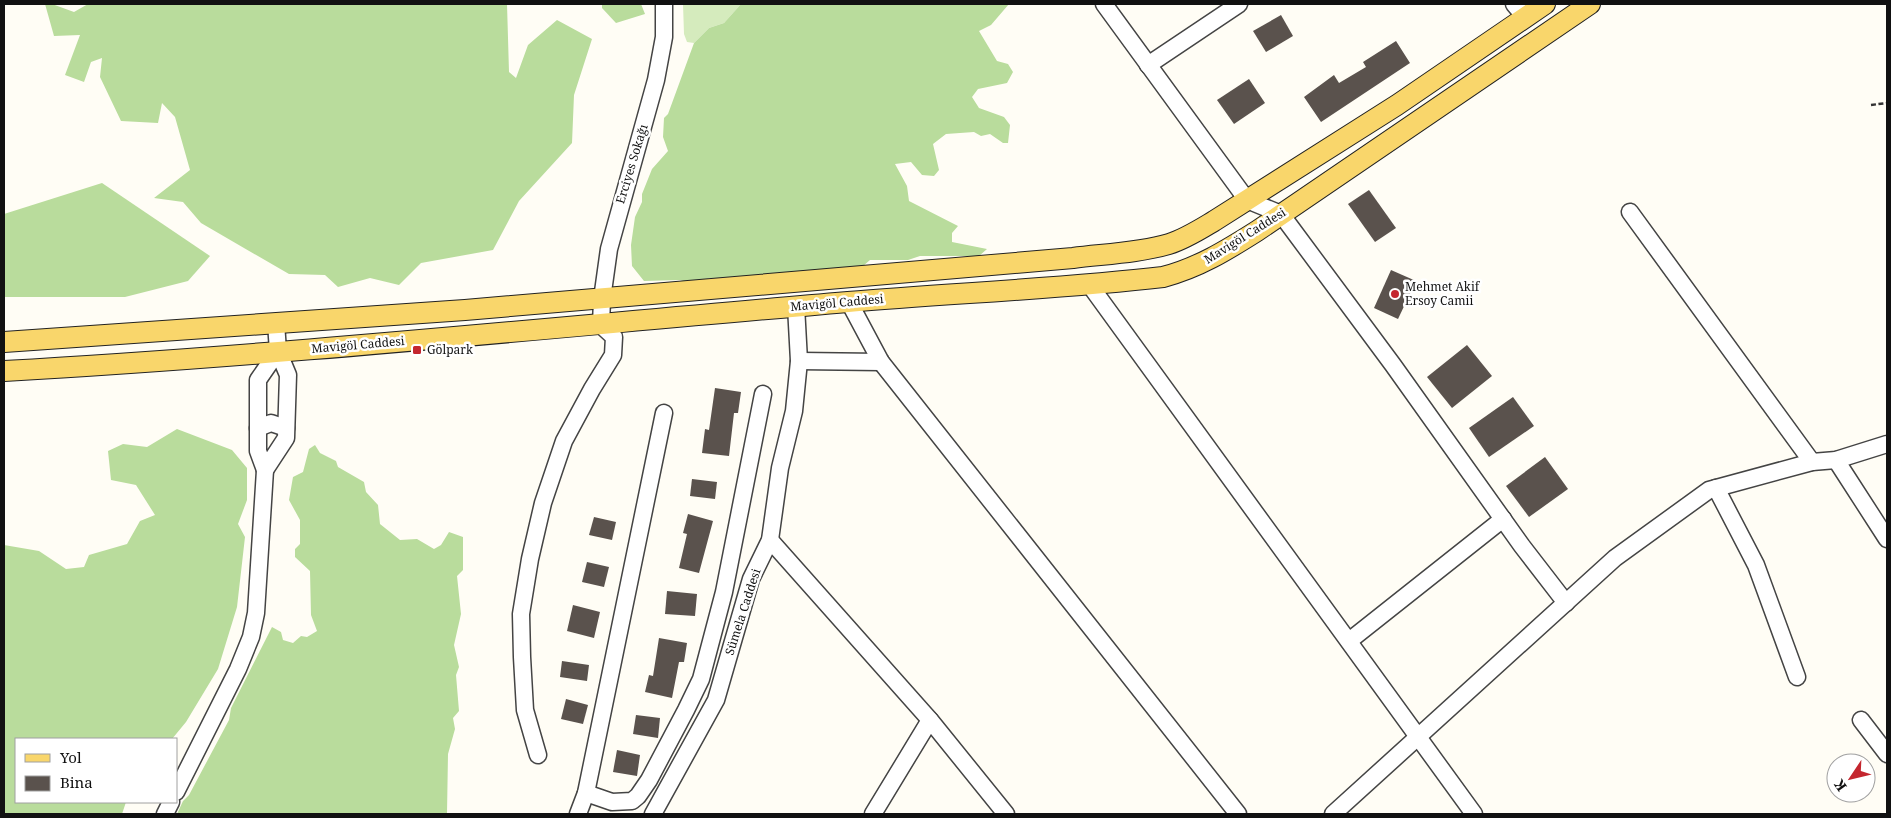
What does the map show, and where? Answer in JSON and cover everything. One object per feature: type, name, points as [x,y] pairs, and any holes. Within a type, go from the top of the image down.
[{"type":"main road","name":"Mavigöl Caddesi","points":[[4,342],[602,298],[1072,258],[1146,249],[1169,244],[1189,236],[1397,105],[1520,10],[1545,4]]},
{"type":"main road","name":"Mavigöl Caddesi","points":[[4,371],[117,365],[601,325],[796,306],[1163,277],[1185,271],[1219,255],[1257,231],[1590,4]]},
{"type":"street","name":"Erciyes Sokağı","points":[[601,325],[608,249],[656,80],[664,37],[664,4]]},
{"type":"street","points":[[1104,4],[1247,200],[1281,214],[1566,603]]},
{"type":"street","points":[[1148,65],[1239,4]]},
{"type":"street","points":[[1630,212],[1812,462]]},
{"type":"street","points":[[1089,284],[1474,814]]},
{"type":"street","points":[[849,302],[881,362],[1238,814]]},
{"type":"street","name":"Sümela Caddesi","points":[[652,814],[716,700],[751,579],[770,540],[780,468],[794,411],[799,361],[796,306]]},
{"type":"street","points":[[265,470],[286,438],[288,376],[278,351],[276,323]]},
{"type":"street","points":[[538,755],[526,710],[521,614],[530,559],[543,503],[564,440],[613,355],[614,337],[601,325]]},
{"type":"street","points":[[178,788],[238,668],[251,637],[256,613],[265,470],[258,451],[258,380],[278,351]]},
{"type":"street","points":[[799,361],[881,362]]},
{"type":"street","points":[[586,793],[612,802],[632,801],[638,796],[654,771],[700,679],[724,592],[763,394]]},
{"type":"street","points":[[578,814],[586,793],[664,413]]},
{"type":"street","points":[[258,428],[270,423],[286,428]]},
{"type":"street","points":[[1333,814],[1615,558],[1709,490],[1812,462],[1836,460],[1887,444]]},
{"type":"street","points":[[1836,460],[1887,539]]},
{"type":"street","points":[[1716,488],[1756,565],[1797,678]]},
{"type":"street","points":[[1348,641],[1503,519]]},
{"type":"street","points":[[770,540],[930,720],[1006,814]]},
{"type":"street","points":[[873,814],[930,720]]},
{"type":"street","points":[[1862,720],[1887,754]]},
{"type":"street","points":[[165,814],[171,803]]},
{"type":"path","points":[[1871,105],[1887,103]]},
{"type":"green space","points":[[45,4],[52,4],[74,12],[88,4],[507,4],[509,72],[516,78],[528,45],[557,20],[592,39],[574,95],[572,143],[519,201],[493,250],[421,263],[399,285],[370,278],[338,287],[325,275],[289,274],[201,223],[183,202],[154,198],[190,170],[175,117],[162,103],[158,123],[121,121],[100,77],[102,58],[91,62],[84,82],[65,75],[80,35],[54,36]]},
{"type":"green space","points":[[602,4],[641,4],[645,14],[616,23],[602,8]]},
{"type":"green space","points":[[683,4],[741,4],[724,23],[709,28],[694,43],[687,42],[684,34]]},
{"type":"green space","points":[[741,4],[1009,4],[991,25],[979,31],[997,61],[1008,64],[1013,72],[1007,83],[978,89],[972,97],[979,108],[1004,117],[1010,125],[1008,143],[1003,143],[990,134],[981,136],[974,132],[946,134],[933,144],[939,170],[934,176],[922,175],[911,162],[895,164],[907,186],[909,201],[958,226],[952,233],[952,242],[987,249],[979,256],[920,256],[908,260],[870,260],[863,266],[766,279],[710,278],[695,284],[680,280],[644,281],[632,266],[631,245],[635,217],[642,202],[642,194],[652,169],[668,151],[663,137],[664,118],[668,114],[694,43],[709,28],[724,23]]},
{"type":"green space","points":[[102,183],[210,256],[188,281],[125,297],[4,297],[4,214]]},
{"type":"green space","points":[[177,429],[232,450],[247,468],[247,500],[238,524],[245,537],[237,607],[218,669],[186,722],[173,738],[15,738],[15,803],[126,803],[122,814],[4,814],[4,545],[39,551],[66,569],[84,567],[89,555],[127,544],[140,521],[155,515],[136,485],[111,480],[108,451],[123,444],[147,447]]},
{"type":"green space","points":[[315,445],[320,453],[336,461],[338,467],[364,482],[366,492],[378,505],[380,524],[400,540],[417,539],[434,549],[441,545],[449,532],[463,537],[463,570],[457,576],[461,614],[454,645],[459,667],[456,675],[459,711],[453,718],[455,729],[448,754],[447,814],[177,814],[229,720],[231,708],[272,627],[281,632],[283,640],[293,643],[301,636],[307,637],[317,631],[311,615],[310,571],[295,557],[295,549],[300,544],[300,520],[289,500],[293,477],[303,472],[309,449]]},
{"type":"building","points":[[1281,15],[1293,36],[1266,52],[1253,31]]},
{"type":"building","points":[[1396,41],[1410,63],[1321,122],[1304,97],[1334,75],[1339,83],[1366,67],[1363,62]]},
{"type":"building","points":[[1249,79],[1265,103],[1234,124],[1217,100]]},
{"type":"building","points":[[1369,190],[1396,228],[1375,242],[1348,204]]},
{"type":"building","name":"Mehmet Akif Ersoy Camii","points":[[1391,270],[1416,281],[1398,319],[1374,308]]},
{"type":"building","points":[[1467,345],[1492,376],[1452,408],[1427,377]]},
{"type":"building","points":[[715,388],[741,392],[738,413],[734,413],[729,456],[702,453],[705,429],[709,430]]},
{"type":"building","points":[[1513,397],[1534,426],[1489,457],[1469,428]]},
{"type":"building","points":[[1545,457],[1568,489],[1529,517],[1506,486]]},
{"type":"building","points":[[692,479],[717,482],[715,499],[690,496]]},
{"type":"building","points":[[688,514],[713,521],[699,573],[679,568],[687,534],[683,533]]},
{"type":"building","points":[[594,517],[616,522],[612,540],[589,535]]},
{"type":"building","points":[[587,562],[609,567],[604,587],[582,582]]},
{"type":"building","points":[[667,591],[697,594],[695,616],[665,614]]},
{"type":"building","points":[[573,605],[600,612],[594,638],[567,631]]},
{"type":"building","points":[[659,638],[687,643],[684,662],[679,662],[672,698],[645,692],[649,675],[653,676]]},
{"type":"building","points":[[562,661],[589,665],[587,681],[560,677]]},
{"type":"building","points":[[566,699],[588,705],[583,724],[561,719]]},
{"type":"building","points":[[636,715],[660,718],[658,738],[633,734]]},
{"type":"building","points":[[617,750],[640,755],[637,776],[613,772]]},
{"type":"place","name":"Mehmet Akif Ersoy Camii","points":[[1395,294]]},
{"type":"place","name":"Gölpark","points":[[417,350]]}]
